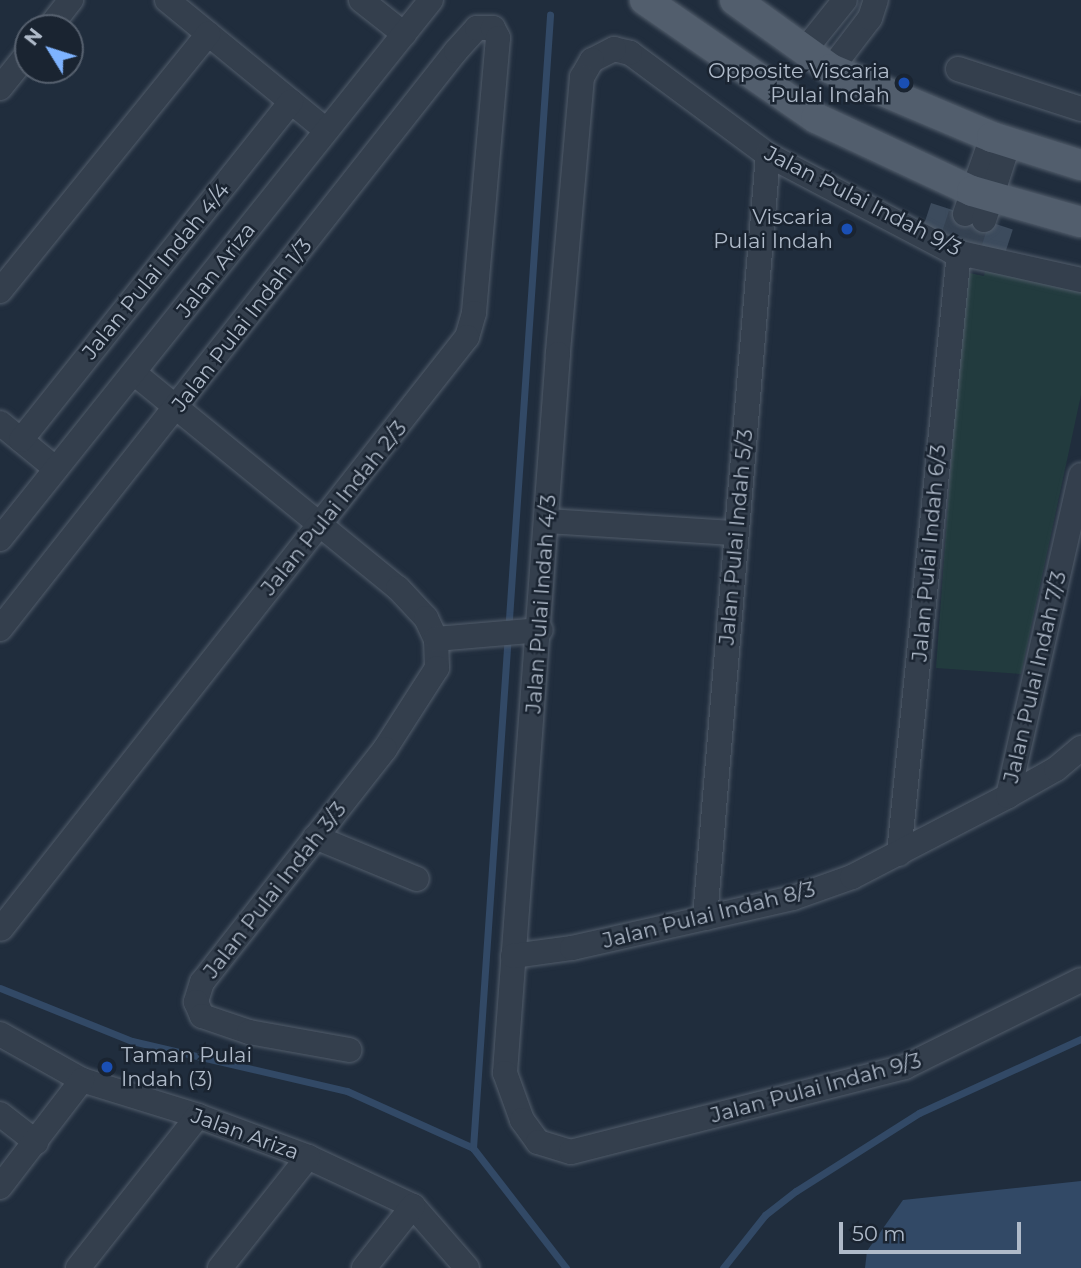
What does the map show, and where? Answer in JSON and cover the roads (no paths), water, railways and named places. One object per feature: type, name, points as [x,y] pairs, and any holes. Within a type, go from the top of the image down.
[{"type":"main road","points":[[645,0],[816,118],[976,207],[1081,222]]},
{"type":"main road","points":[[736,0],[831,69],[1000,139],[1081,165]]},
{"type":"street","points":[[60,14],[72,0]]},
{"type":"street","points":[[167,0],[326,130]]},
{"type":"street","points":[[361,0],[404,34]]},
{"type":"street","name":"Jalan Ariza","points":[[0,539],[431,0]]},
{"type":"street","points":[[804,51],[845,0]]},
{"type":"street","points":[[831,69],[870,18],[877,0]]},
{"type":"street","name":"Jalan Pulai Indah 1/3","points":[[0,629],[456,51],[486,25]]},
{"type":"street","name":"Jalan Pulai Indah 2/3","points":[[1,929],[467,337],[474,313],[498,38],[486,25]]},
{"type":"street","points":[[0,291],[208,34]]},
{"type":"street","name":"Jalan Pulai Indah 9/3","points":[[592,60],[614,49],[631,53],[768,155],[962,246],[1081,280]]},
{"type":"street","name":"Jalan Pulai Indah 4/3","points":[[538,1142],[522,1120],[505,1073],[537,630],[548,521],[582,77],[592,60]]},
{"type":"street","points":[[958,69],[1081,109]]},
{"type":"street","points":[[0,88],[14,70]]},
{"type":"street","name":"Jalan Pulai Indah 4/4","points":[[21,440],[291,102]]},
{"type":"street","points":[[976,207],[1000,139]]},
{"type":"street","name":"Jalan Pulai Indah 5/3","points":[[705,918],[768,155]]},
{"type":"street","name":"Jalan Pulai Indah 6/3","points":[[899,854],[962,246]]},
{"type":"street","points":[[134,373],[320,523],[397,589],[426,618],[436,639],[537,630]]},
{"type":"street","points":[[0,423],[55,469]]},
{"type":"street","name":"Jalan Pulai Indah 7/3","points":[[1008,796],[1081,475]]},
{"type":"street","points":[[548,521],[736,533]]},
{"type":"street","name":"Jalan Pulai Indah 3/3","points":[[349,1050],[249,1032],[202,1016],[196,1002],[202,982],[386,750],[437,668],[436,639]]},
{"type":"street","name":"Jalan Pulai Indah 8/3","points":[[513,956],[572,948],[793,898],[852,877],[1056,769],[1081,748]]},
{"type":"street","points":[[315,837],[417,879]]},
{"type":"street","name":"Jalan Pulai Indah 9/3","points":[[538,1142],[571,1152],[905,1067],[1081,980]]},
{"type":"street","name":"Jalan Ariza","points":[[0,1034],[82,1080],[198,1116],[307,1157],[413,1206],[467,1268]]},
{"type":"street","points":[[0,1187],[82,1080]]},
{"type":"street","points":[[0,1114],[36,1142]]},
{"type":"street","points":[[78,1268],[198,1116]]},
{"type":"street","points":[[220,1268],[307,1157]]},
{"type":"street","points":[[364,1268],[413,1206]]},
{"type":"water","points":[[1081,1181],[1081,1268],[865,1268],[867,1251],[903,1200]]},
{"type":"waterway","points":[[473,1148],[550,15]]},
{"type":"waterway","points":[[0,988],[132,1041],[347,1091],[473,1148],[566,1268]]},
{"type":"waterway","points":[[723,1268],[765,1215],[796,1191],[919,1113],[1081,1039]]},
{"type":"tunnel","points":[[953,237],[961,213]]},
{"type":"tunnel","points":[[970,243],[978,218]]},
{"type":"place","name":"Opposite Viscaria Pulai Indah","points":[[904,83]]},
{"type":"place","name":"Viscaria Pulai Indah","points":[[847,229]]},
{"type":"place","name":"Taman Pulai Indah (3)","points":[[107,1067]]}]
